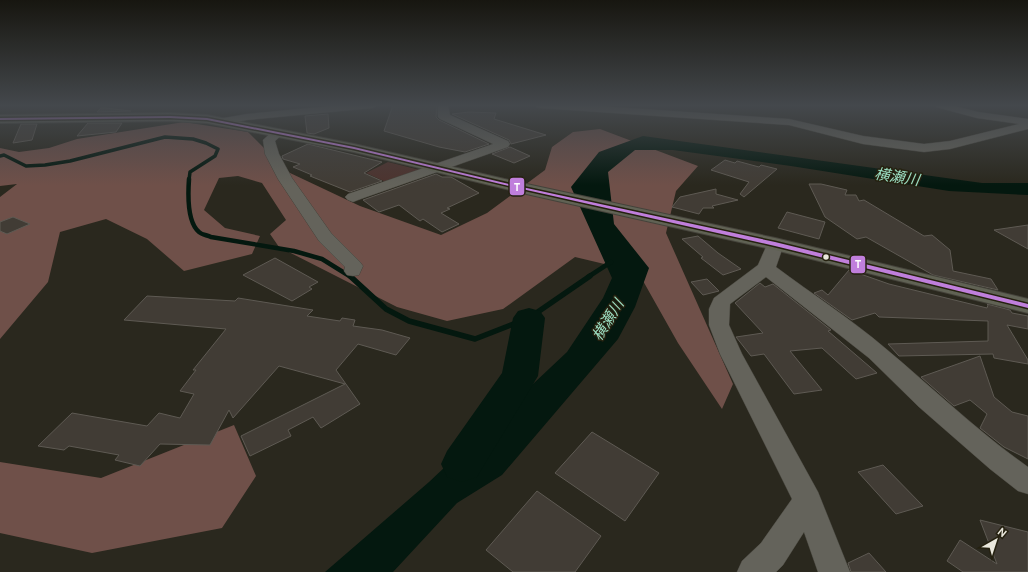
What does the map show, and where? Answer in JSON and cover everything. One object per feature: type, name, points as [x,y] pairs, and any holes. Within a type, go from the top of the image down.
[{"type":"main road","points":[[271,132],[436,167],[522,188],[775,244],[1028,306]]},
{"type":"street","points":[[352,197],[504,144],[478,132]]},
{"type":"street","points":[[829,132],[863,140],[924,148],[950,144],[998,132]]},
{"type":"street","points":[[278,133],[269,140],[272,154],[284,179],[326,237],[354,266],[353,271]]},
{"type":"street","points":[[775,244],[766,268],[744,283],[722,302],[719,309],[719,325],[731,354],[808,501],[834,572]]},
{"type":"street","points":[[766,268],[878,353],[928,400],[999,461],[1028,482]]},
{"type":"street","points":[[754,572],[772,554],[808,501]]},
{"type":"shaded area","points":[[123,132],[248,132],[288,172],[360,206],[441,235],[487,213],[545,170],[552,147],[573,132],[607,132],[698,166],[676,191],[666,233],[733,384],[722,409],[678,343],[638,272],[575,257],[503,309],[447,321],[397,307],[279,247],[270,234],[286,220],[262,183],[238,176],[219,178],[204,210],[225,228],[260,236],[252,254],[184,271],[147,239],[106,219],[60,232],[48,282],[0,339],[0,197],[17,184],[0,186],[0,148],[19,152],[49,148],[77,139]]},
{"type":"shaded area","points":[[388,162],[424,171],[388,183],[366,173]]},
{"type":"shaded area","points":[[234,425],[256,476],[222,528],[92,553],[0,533],[0,462],[101,478]]},
{"type":"water","name":"横瀬川","points":[[643,136],[982,183],[1028,183],[1028,195],[949,191],[791,166],[673,150],[635,150],[608,172],[614,224],[649,268],[635,307],[618,339],[502,475],[457,503],[393,572],[325,572],[429,482],[567,352],[603,298],[612,278],[571,187],[599,152]]},
{"type":"building","points":[[18,132],[35,132],[32,140],[13,143]]},
{"type":"building","points":[[81,132],[116,132],[116,132],[77,136]]},
{"type":"building","points":[[307,132],[320,132],[314,134]]},
{"type":"building","points":[[386,132],[463,132],[489,144],[465,152],[439,147]]},
{"type":"building","points":[[491,132],[535,132],[546,135],[511,144],[509,140]]},
{"type":"building","points":[[308,144],[382,162],[364,173],[382,181],[350,192],[310,176],[312,175],[293,167],[300,164],[283,159],[282,156]]},
{"type":"building","points":[[510,147],[530,156],[514,163],[492,154]]},
{"type":"building","points":[[725,160],[735,163],[737,161],[759,167],[761,165],[777,169],[744,197],[740,194],[749,182],[711,170]]},
{"type":"building","points":[[436,174],[442,177],[451,177],[479,193],[447,208],[450,209],[441,213],[459,224],[442,232],[423,219],[420,221],[399,205],[379,212],[363,200]]},
{"type":"building","points":[[809,184],[821,184],[847,190],[845,195],[856,195],[859,201],[864,200],[924,236],[932,235],[950,250],[953,271],[991,279],[998,290],[933,275],[866,237],[857,239],[825,217]]},
{"type":"building","points":[[716,189],[716,194],[738,200],[712,206],[714,208],[703,208],[699,214],[672,207],[680,197]]},
{"type":"building","points":[[787,212],[825,222],[819,239],[778,228]]},
{"type":"building","points":[[13,217],[30,224],[7,234],[0,231],[0,222]]},
{"type":"building","points":[[1028,225],[1028,249],[994,230]]},
{"type":"building","points":[[698,236],[718,253],[741,269],[723,275],[701,258],[703,257],[682,239]]},
{"type":"building","points":[[275,258],[318,282],[309,287],[312,289],[292,301],[243,275]]},
{"type":"building","points":[[849,270],[889,284],[987,308],[987,304],[1010,310],[1012,313],[1028,316],[1028,329],[1007,325],[1028,360],[1028,364],[994,358],[993,354],[899,356],[888,344],[988,341],[988,321],[879,317],[875,313],[852,320],[814,293],[822,290],[828,295]]},
{"type":"building","points":[[707,279],[719,291],[703,295],[691,282]]},
{"type":"building","points":[[760,283],[765,287],[773,284],[831,330],[828,331],[877,373],[856,379],[822,348],[790,351],[822,390],[794,394],[764,354],[751,356],[736,337],[763,333],[735,303]]},
{"type":"building","points":[[147,296],[235,301],[238,298],[313,310],[307,316],[340,321],[342,318],[355,320],[353,326],[382,330],[410,338],[396,355],[358,344],[336,370],[360,404],[321,428],[313,417],[288,430],[291,436],[250,456],[241,436],[345,384],[279,366],[233,418],[229,410],[210,445],[160,444],[140,466],[115,460],[119,455],[69,446],[64,450],[38,446],[72,413],[147,426],[159,413],[180,418],[194,394],[180,391],[196,370],[193,370],[226,329],[124,320]]},
{"type":"building","points":[[980,356],[994,397],[1012,412],[1028,416],[1028,459],[1004,447],[980,428],[987,414],[970,400],[954,406],[921,377]]},
{"type":"building","points":[[592,432],[659,473],[625,521],[555,473]]},
{"type":"building","points":[[883,465],[923,506],[896,514],[858,472]]},
{"type":"building","points":[[537,491],[601,536],[575,572],[513,572],[486,550]]},
{"type":"building","points":[[980,520],[1028,532],[1028,572],[963,572],[947,561],[960,540],[997,564]]},
{"type":"building","points":[[869,553],[886,572],[851,572],[848,563]]},
{"type":"waterway","points":[[0,156],[4,155],[26,166],[45,165],[70,161],[165,137],[193,139],[218,149],[215,156],[190,172],[189,180]]},
{"type":"waterway","points":[[189,180],[190,215],[195,227],[200,233],[211,237],[294,251],[322,259],[351,277]]},
{"type":"waterway","points":[[588,277],[611,262]]},
{"type":"waterway","points":[[350,276],[386,309],[409,321],[475,339],[529,318],[590,276]]},
{"type":"waterway","points":[[462,464],[520,376],[529,318]]},
{"type":"transit line","name":"T","points":[[271,132],[354,148],[522,188],[775,244],[1028,306]]}]
